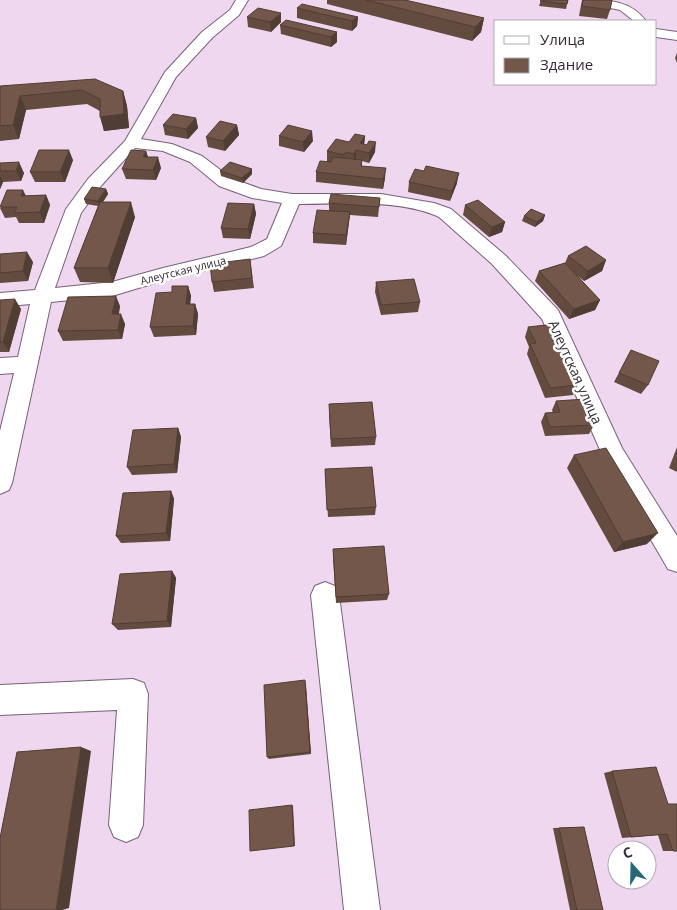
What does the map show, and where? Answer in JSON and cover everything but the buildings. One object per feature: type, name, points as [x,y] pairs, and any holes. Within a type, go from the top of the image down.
[{"type":"street","points":[[2,471],[42,296],[72,213],[94,183],[131,143],[170,75],[206,34],[235,12],[242,0]]},
{"type":"street","points":[[590,0],[625,7],[631,10],[639,20]]},
{"type":"street","points":[[657,33],[677,36]]},
{"type":"street","name":"Алеутская улица","points":[[131,143],[166,148],[196,159],[225,182],[258,194],[292,199],[381,199],[434,208],[445,213],[499,260],[551,315],[613,454],[677,560]]},
{"type":"street","name":"Алеутская улица","points":[[0,300],[112,289],[163,274],[257,252],[274,242],[292,199]]},
{"type":"street","points":[[0,366],[27,364]]},
{"type":"street","points":[[325,595],[362,910]]},
{"type":"street","points":[[0,700],[133,694],[126,825]]}]
